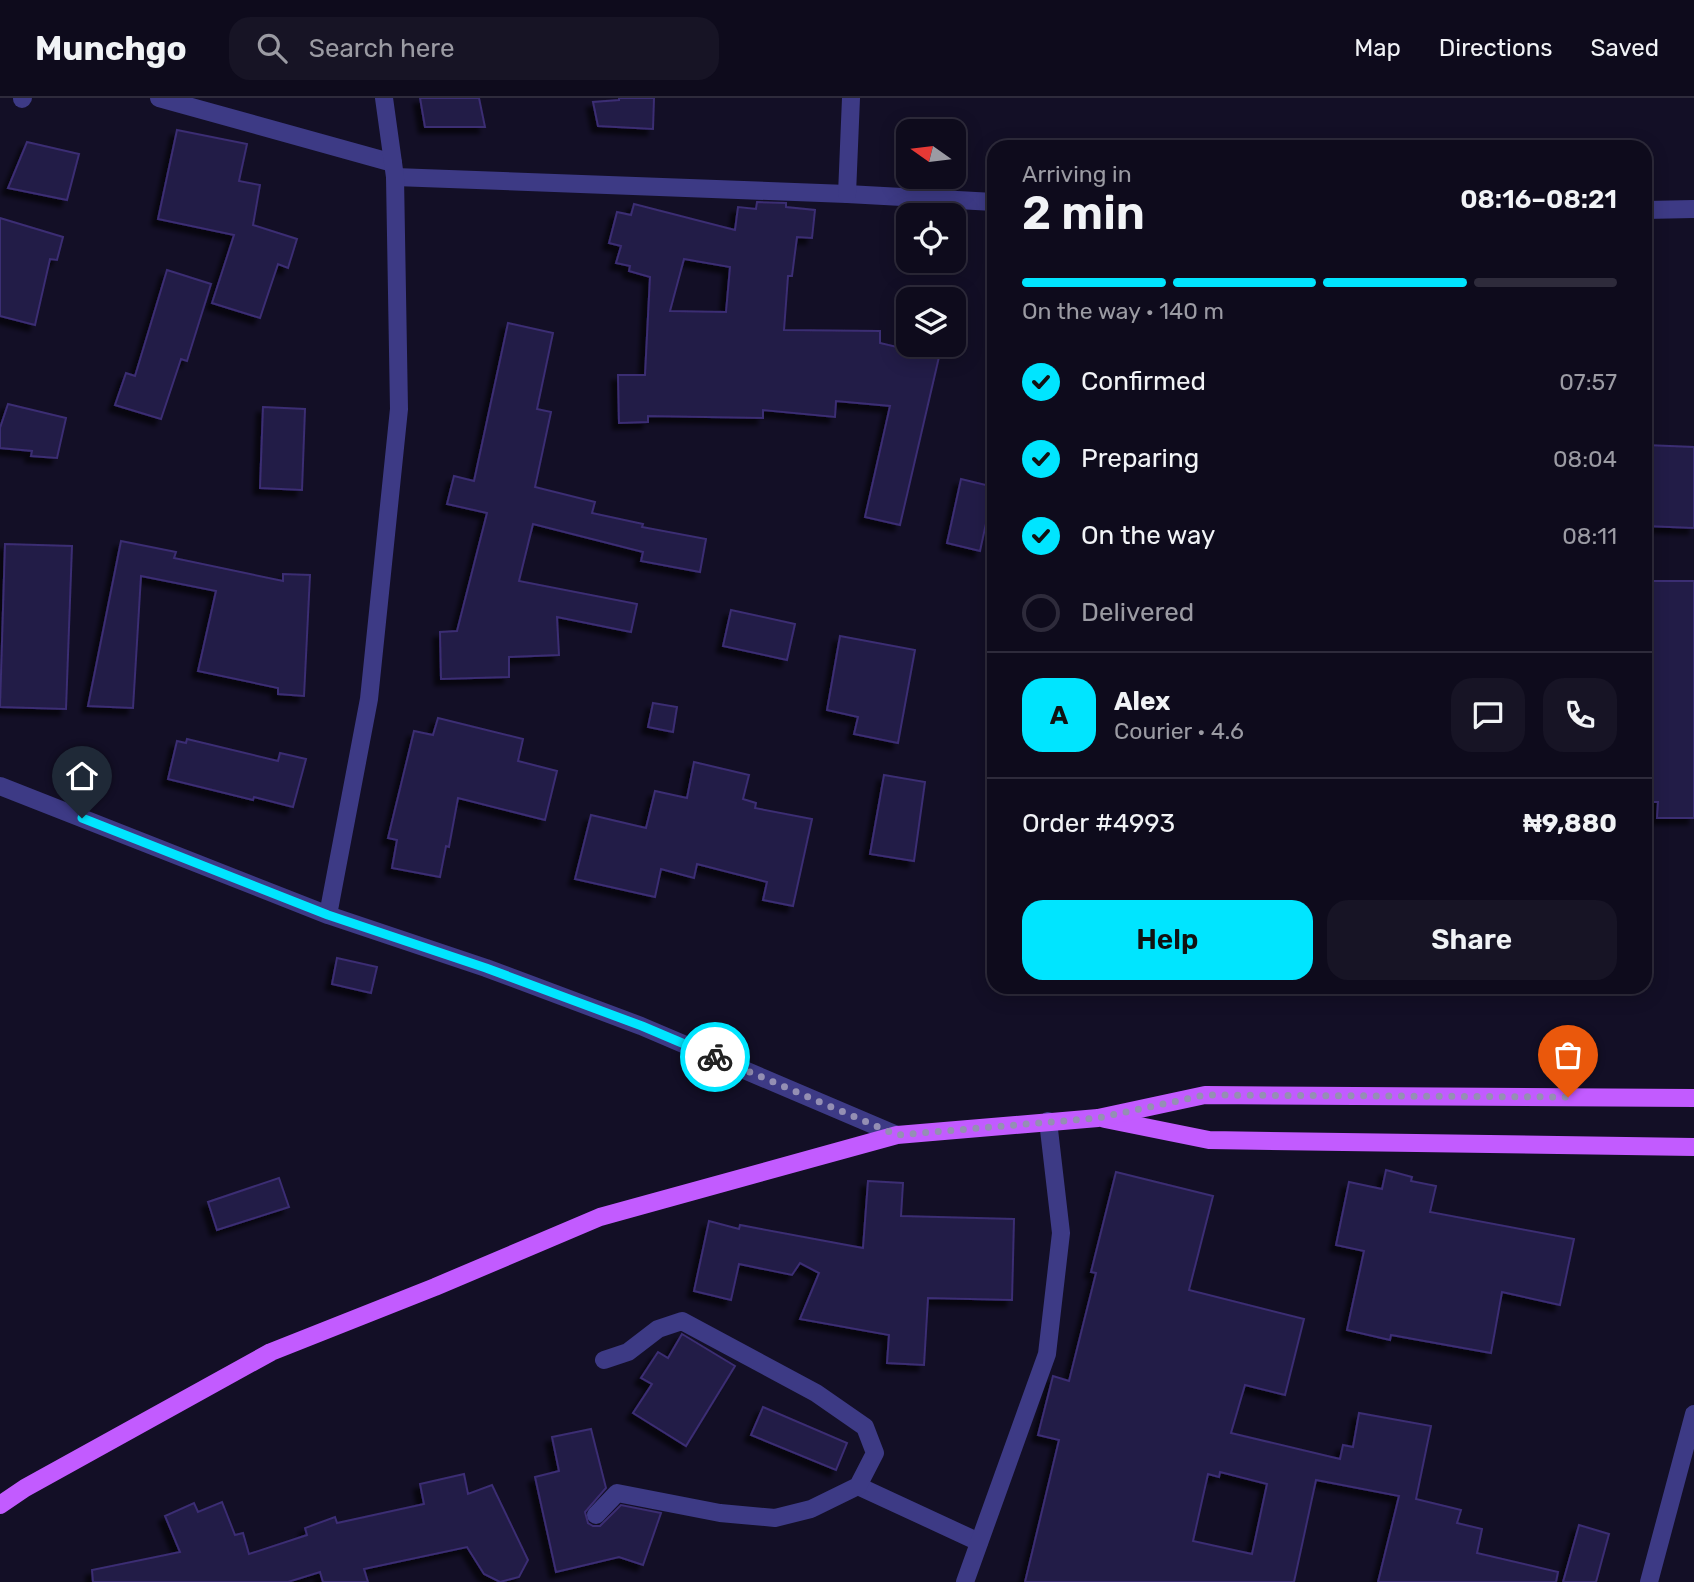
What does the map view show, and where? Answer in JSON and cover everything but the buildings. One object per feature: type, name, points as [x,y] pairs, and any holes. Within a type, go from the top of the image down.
[{"type":"main road","points":[[0,1505],[25,1488],[271,1352],[435,1287],[600,1217],[897,1135],[1098,1118],[1205,1095],[1694,1098]]},
{"type":"main road","points":[[1098,1118],[1209,1140],[1694,1147]]},
{"type":"street","points":[[159,98],[394,170],[987,202]]},
{"type":"street","points":[[328,915],[369,699],[399,409],[394,170],[384,98]]},
{"type":"street","points":[[847,194],[851,98]]},
{"type":"street","points":[[1652,210],[1694,209]]},
{"type":"street","points":[[0,786],[328,915],[486,968],[642,1026],[897,1135]]},
{"type":"street","points":[[965,1582],[1047,1354],[1061,1233],[1048,1121]]},
{"type":"street","points":[[596,1515],[617,1493],[720,1513],[775,1518],[811,1509],[858,1486],[875,1453],[865,1427],[816,1393],[682,1321],[658,1329],[628,1352],[604,1360]]},
{"type":"street","points":[[1650,1582],[1694,1414]]},
{"type":"street","points":[[858,1486],[979,1542]]},
{"type":"way so far","points":[[715,1057],[897,1135],[1098,1118],[1205,1095],[1568,1097]]},
{"type":"route","points":[[82,818],[328,915],[486,968],[642,1026],[715,1057]]}]
